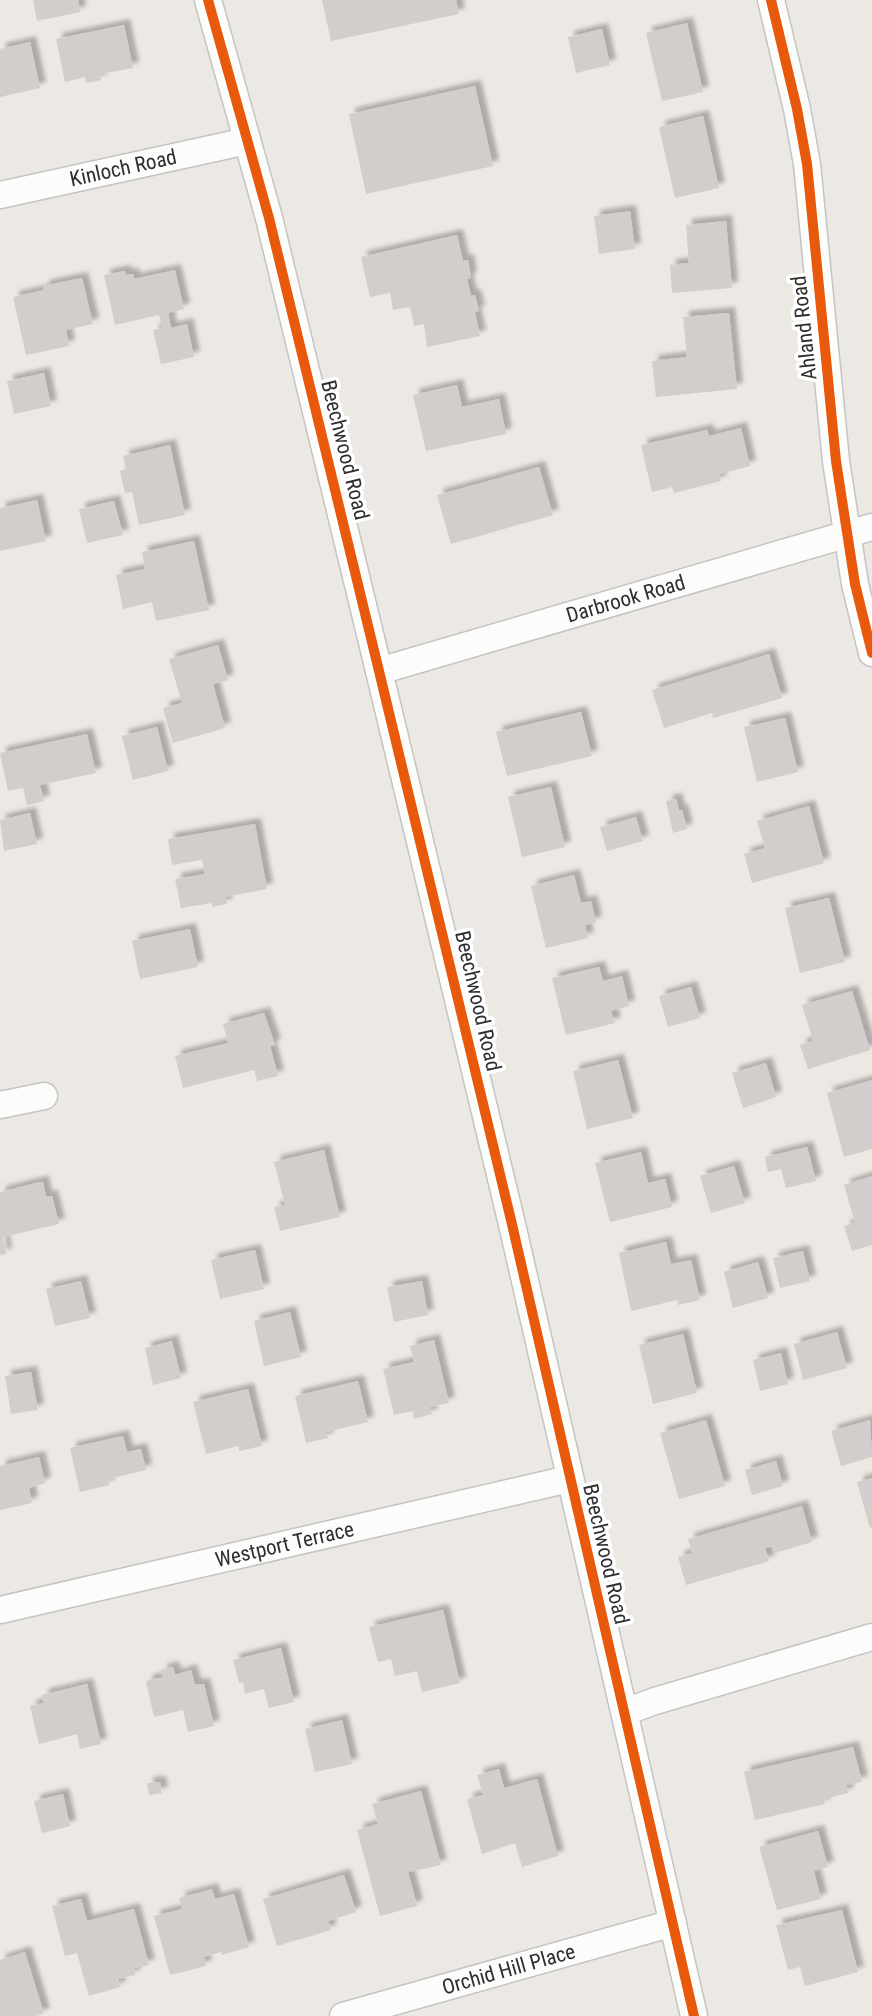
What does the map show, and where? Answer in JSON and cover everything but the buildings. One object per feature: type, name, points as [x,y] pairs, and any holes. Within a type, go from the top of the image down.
[{"type":"street","name":"Beechwood Road","points":[[208,0],[272,231],[379,671],[508,1207],[694,2016]]},
{"type":"street","name":"Ahland Road","points":[[771,0],[797,108],[807,164],[836,461],[846,534],[872,653]]},
{"type":"street","name":"Kinloch Road","points":[[0,195],[247,141]]},
{"type":"street","name":"Darbrook Road","points":[[379,671],[872,527]]},
{"type":"street","points":[[0,1105],[44,1096]]},
{"type":"street","name":"Westport Terrace","points":[[0,1610],[569,1479]]},
{"type":"street","points":[[625,1712],[872,1637]]},
{"type":"street","name":"Orchid Hill Place","points":[[343,2016],[673,1923]]},
{"type":"cycle path","points":[[208,0],[269,218],[379,671],[511,1220],[694,2016]]},
{"type":"cycle path","points":[[771,0],[807,164],[836,461],[855,584],[872,653]]}]
